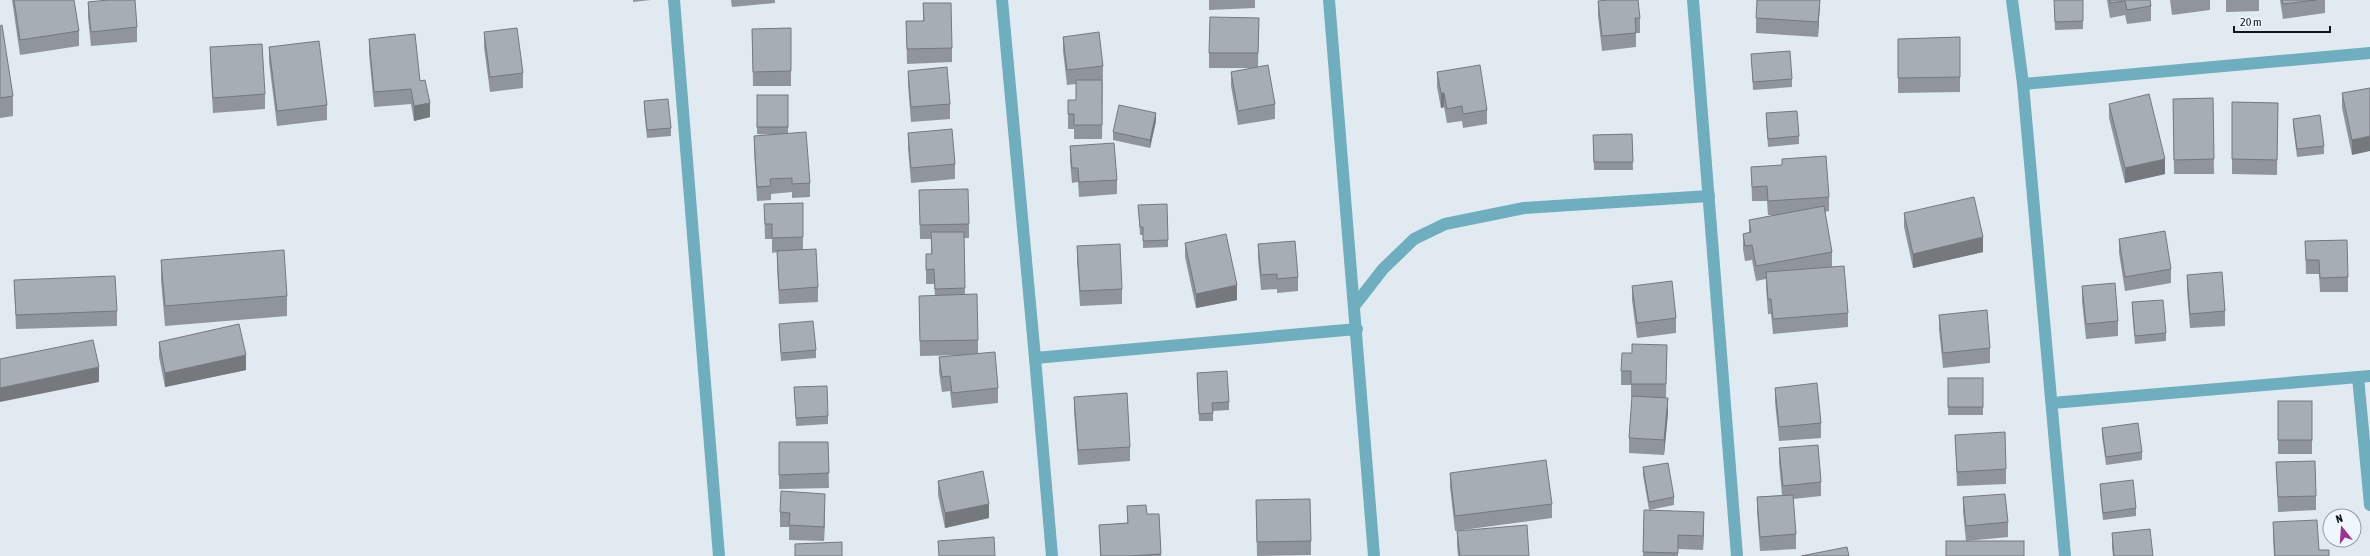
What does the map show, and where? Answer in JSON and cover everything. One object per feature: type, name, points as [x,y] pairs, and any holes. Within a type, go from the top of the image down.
[{"type":"street","points":[[674,0],[719,556]]},
{"type":"street","points":[[1002,0],[1052,556]]},
{"type":"street","points":[[1329,0],[1357,329],[1374,556]]},
{"type":"street","points":[[1693,0],[1737,556]]},
{"type":"street","points":[[2012,0],[2023,84],[2065,556]]},
{"type":"street","points":[[2023,84],[2370,53]]},
{"type":"street","points":[[1355,305],[1383,269],[1414,239],[1446,224],[1524,208],[1709,196]]},
{"type":"street","points":[[1035,358],[1357,329]]},
{"type":"street","points":[[2052,402],[2364,376],[2370,505]]},
{"type":"building","points":[[14,0],[74,0],[79,31],[20,40]]},
{"type":"building","points":[[135,0],[137,27],[91,32],[88,2]]},
{"type":"building","points":[[1638,0],[1640,18],[1635,18],[1636,33],[1602,36],[1598,1]]},
{"type":"building","points":[[1757,0],[1820,0],[1818,22],[1756,18]]},
{"type":"building","points":[[2054,0],[2083,0],[2083,21],[2055,22]]},
{"type":"building","points":[[2110,0],[2150,0],[2151,6],[2127,10],[2125,1],[2110,3]]},
{"type":"building","points":[[2282,0],[2316,0],[2283,4]]},
{"type":"building","points":[[923,3],[951,3],[952,48],[907,49],[906,21],[924,21]]},
{"type":"building","points":[[1210,17],[1259,18],[1258,53],[1209,53]]},
{"type":"building","points":[[2,25],[13,96],[0,98],[0,26]]},
{"type":"building","points":[[517,28],[523,73],[490,77],[484,32]]},
{"type":"building","points":[[791,28],[791,71],[753,72],[752,29]]},
{"type":"building","points":[[1099,32],[1103,66],[1067,70],[1063,37]]},
{"type":"building","points":[[415,34],[420,81],[425,80],[430,103],[414,106],[411,89],[374,92],[369,39]]},
{"type":"building","points":[[1960,37],[1960,77],[1898,78],[1898,39]]},
{"type":"building","points":[[319,41],[327,105],[277,111],[269,47]]},
{"type":"building","points":[[262,44],[265,94],[213,98],[210,47]]},
{"type":"building","points":[[1790,51],[1792,79],[1753,82],[1751,54]]},
{"type":"building","points":[[1268,65],[1275,104],[1238,111],[1231,72]]},
{"type":"building","points":[[1480,65],[1487,110],[1463,114],[1462,106],[1447,109],[1444,93],[1441,93],[1437,72]]},
{"type":"building","points":[[947,67],[950,104],[911,107],[908,71]]},
{"type":"building","points":[[1076,80],[1102,80],[1102,125],[1074,125],[1074,114],[1068,114],[1068,100],[1076,100]]},
{"type":"building","points":[[2370,88],[2370,136],[2352,140],[2342,93]]},
{"type":"building","points":[[2149,94],[2165,159],[2125,168],[2109,104]]},
{"type":"building","points":[[757,95],[788,95],[788,127],[757,127]]},
{"type":"building","points":[[2213,98],[2214,159],[2174,160],[2173,99]]},
{"type":"building","points":[[668,99],[671,128],[647,130],[644,101]]},
{"type":"building","points":[[2232,102],[2278,103],[2277,160],[2232,159]]},
{"type":"building","points":[[1119,105],[1156,113],[1150,140],[1113,132]]},
{"type":"building","points":[[1797,111],[1799,136],[1768,139],[1766,113]]},
{"type":"building","points":[[2320,115],[2324,146],[2297,149],[2293,119]]},
{"type":"building","points":[[952,129],[955,164],[911,168],[908,133]]},
{"type":"building","points":[[806,132],[810,183],[792,184],[792,178],[770,179],[771,186],[757,187],[754,136]]},
{"type":"building","points":[[1632,134],[1633,162],[1594,162],[1593,135]]},
{"type":"building","points":[[1114,143],[1117,180],[1079,182],[1078,168],[1072,168],[1070,146]]},
{"type":"building","points":[[1826,156],[1829,197],[1768,201],[1767,186],[1752,187],[1751,167],[1782,165],[1782,159]]},
{"type":"building","points":[[968,189],[969,224],[920,225],[919,190]]},
{"type":"building","points":[[1974,197],[1983,237],[1913,254],[1904,213]]},
{"type":"building","points":[[803,203],[803,237],[772,238],[772,224],[765,224],[764,204]]},
{"type":"building","points":[[1167,204],[1168,240],[1143,241],[1143,227],[1140,227],[1138,205]]},
{"type":"building","points":[[1824,206],[1832,252],[1756,266],[1752,245],[1745,246],[1743,234],[1751,232],[1749,220]]},
{"type":"building","points":[[2165,231],[2171,269],[2125,277],[2119,239]]},
{"type":"building","points":[[931,232],[964,232],[965,288],[935,289],[934,269],[926,270],[926,254],[932,254]]},
{"type":"building","points":[[1226,234],[1237,285],[1196,294],[1185,243]]},
{"type":"building","points":[[2347,240],[2348,277],[2320,278],[2319,260],[2306,260],[2305,241]]},
{"type":"building","points":[[1295,241],[1298,277],[1277,279],[1277,274],[1261,275],[1258,244]]},
{"type":"building","points":[[1120,244],[1122,289],[1080,291],[1077,246]]},
{"type":"building","points":[[816,249],[818,287],[779,290],[777,251]]},
{"type":"building","points":[[284,250],[287,296],[165,306],[161,260]]},
{"type":"building","points":[[1844,266],[1848,313],[1773,319],[1771,299],[1768,299],[1766,272]]},
{"type":"building","points":[[2222,272],[2225,311],[2190,314],[2187,275]]},
{"type":"building","points":[[115,276],[117,311],[16,315],[14,280]]},
{"type":"building","points":[[1672,281],[1676,318],[1637,323],[1632,286]]},
{"type":"building","points":[[2115,283],[2118,321],[2086,324],[2082,286]]},
{"type":"building","points":[[977,294],[978,340],[920,341],[919,296]]},
{"type":"building","points":[[2163,300],[2166,333],[2135,336],[2132,302]]},
{"type":"building","points":[[1987,310],[1990,348],[1943,353],[1939,315]]},
{"type":"building","points":[[813,321],[816,350],[781,353],[779,324]]},
{"type":"building","points":[[239,324],[246,355],[165,373],[159,342]]},
{"type":"building","points":[[93,340],[99,367],[0,388],[0,359]]},
{"type":"building","points":[[1632,344],[1667,345],[1666,384],[1631,384],[1631,371],[1621,371],[1622,353],[1632,353]]},
{"type":"building","points":[[995,352],[998,388],[952,393],[950,376],[942,377],[939,357]]},
{"type":"building","points":[[1227,371],[1229,402],[1212,403],[1213,413],[1199,414],[1197,373]]},
{"type":"building","points":[[1948,378],[1983,378],[1983,407],[1948,407]]},
{"type":"building","points":[[1817,383],[1821,423],[1779,427],[1775,388]]},
{"type":"building","points":[[827,386],[828,416],[796,418],[794,387]]},
{"type":"building","points":[[1127,393],[1130,447],[1078,450],[1074,397]]},
{"type":"building","points":[[1632,396],[1668,398],[1664,440],[1629,438]]},
{"type":"building","points":[[2278,401],[2312,401],[2312,440],[2278,440]]},
{"type":"building","points":[[2138,423],[2142,452],[2106,457],[2102,428]]},
{"type":"building","points":[[2005,432],[2006,469],[1957,472],[1955,435]]},
{"type":"building","points":[[779,442],[828,442],[829,473],[779,475]]},
{"type":"building","points":[[1818,445],[1821,482],[1783,486],[1779,448]]},
{"type":"building","points":[[1546,460],[1552,504],[1455,516],[1450,473]]},
{"type":"building","points":[[2315,461],[2316,496],[2278,497],[2276,462]]},
{"type":"building","points":[[1668,463],[1674,497],[1649,502],[1643,467]]},
{"type":"building","points":[[983,471],[989,504],[945,513],[938,481]]},
{"type":"building","points":[[2133,480],[2136,508],[2103,513],[2100,484]]},
{"type":"building","points":[[781,491],[825,494],[824,527],[789,525],[790,513],[780,512]]},
{"type":"building","points":[[2005,494],[2008,522],[1966,526],[1963,497]]},
{"type":"building","points":[[1793,495],[1796,534],[1760,537],[1757,497]]},
{"type":"building","points":[[1310,499],[1311,541],[1257,542],[1256,500]]},
{"type":"building","points":[[1146,505],[1147,514],[1159,514],[1161,554],[1101,556],[1099,525],[1128,523],[1127,506]]},
{"type":"building","points":[[1644,510],[1704,512],[1703,536],[1678,535],[1678,553],[1643,552]]},
{"type":"building","points":[[2317,520],[2319,550],[2329,550],[2329,556],[2275,556],[2273,522]]},
{"type":"building","points":[[1527,525],[1529,556],[1460,556],[1457,531]]},
{"type":"building","points":[[2150,529],[2153,556],[2114,556],[2112,533]]},
{"type":"building","points":[[994,537],[995,556],[939,556],[938,541]]},
{"type":"building","points":[[1946,541],[2024,541],[2024,556],[1946,556]]},
{"type":"building","points":[[842,542],[842,556],[795,556],[795,544]]},
{"type":"building","points":[[1847,547],[1849,556],[1801,556]]}]
